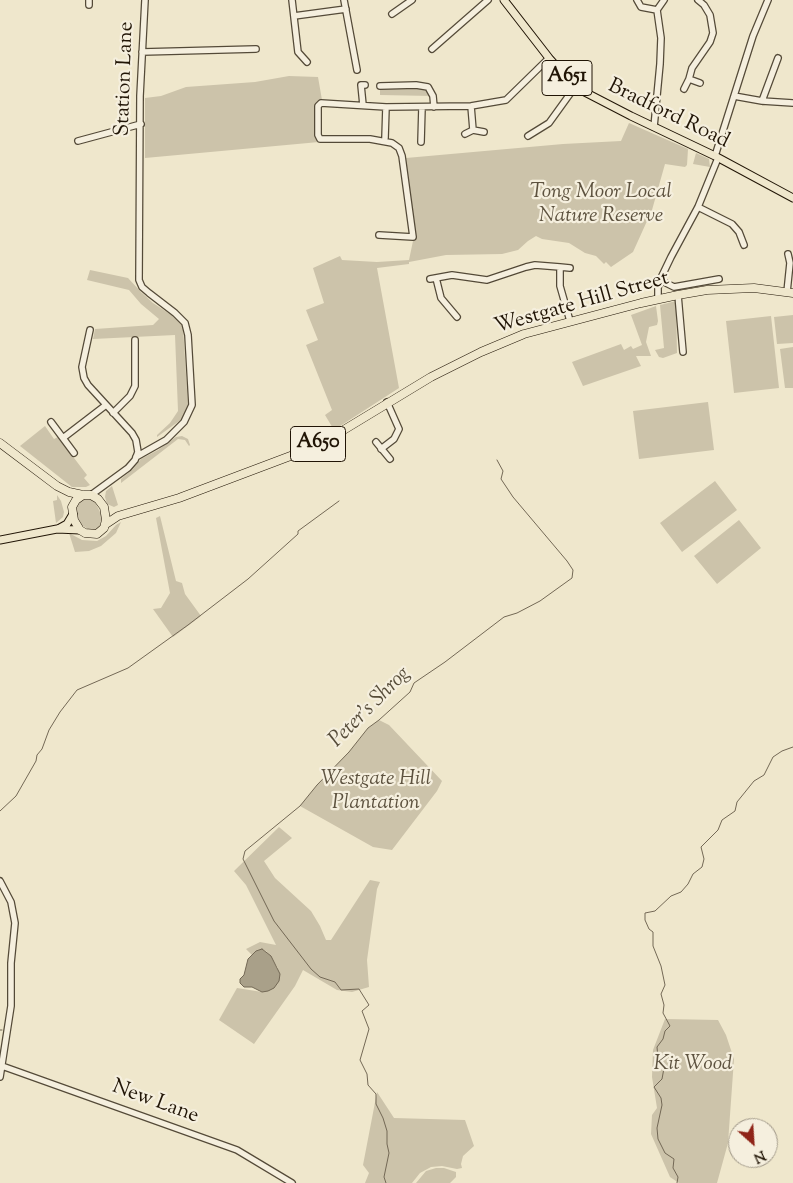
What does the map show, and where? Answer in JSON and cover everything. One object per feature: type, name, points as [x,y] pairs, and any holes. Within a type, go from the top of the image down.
[{"type":"highway","name":"Westgate Hill Street","points":[[106,524],[118,516],[193,493],[309,449],[431,377],[481,352],[524,334],[678,294],[707,290],[754,288],[790,292]]},
{"type":"highway","points":[[0,443],[57,486],[69,492],[87,495],[118,516]]},
{"type":"highway","points":[[57,486],[65,495],[80,530]]},
{"type":"highway","points":[[72,511],[76,500],[87,495]]},
{"type":"highway","points":[[102,504],[106,524]]},
{"type":"highway","name":"A650","points":[[80,530],[88,535],[97,534],[101,532],[106,524]]},
{"type":"main road","name":"Bradford Road","points":[[504,0],[549,58],[575,87],[717,157],[793,198]]},
{"type":"main road","points":[[58,529],[67,524],[72,511]]},
{"type":"main road","points":[[0,540],[58,529],[80,530]]},
{"type":"street","name":"Station Lane","points":[[136,457],[166,440],[184,422],[192,405],[188,332],[185,323],[175,313],[148,294],[139,280],[142,52],[145,0]]},
{"type":"street","points":[[292,0],[298,52],[308,62]]},
{"type":"street","points":[[344,0],[357,53],[357,70]]},
{"type":"street","points":[[394,11],[412,0]]},
{"type":"street","points":[[432,48],[488,0]]},
{"type":"street","points":[[637,0],[641,7],[657,10]]},
{"type":"street","points":[[654,127],[661,38],[657,10],[664,0]]},
{"type":"street","points":[[684,89],[692,68],[710,42],[712,33],[710,15],[704,4],[698,0]]},
{"type":"street","points":[[658,299],[660,280],[698,208],[717,157],[753,36],[768,0]]},
{"type":"street","points":[[294,16],[346,9]]},
{"type":"street","points":[[142,52],[256,49]]},
{"type":"street","points":[[378,235],[413,236],[402,156],[399,148],[392,143],[370,140],[320,139],[318,135],[318,106],[321,103],[386,107],[471,106],[506,100],[549,58]]},
{"type":"street","points":[[762,101],[778,58]]},
{"type":"street","points":[[689,79],[700,83]]},
{"type":"street","points":[[363,105],[361,85],[365,85]]},
{"type":"street","points":[[380,86],[416,85],[428,87],[433,96],[434,107]]},
{"type":"street","points":[[528,136],[549,123],[575,87]]},
{"type":"street","points":[[734,96],[762,101],[793,103]]},
{"type":"street","points":[[471,106],[473,130]]},
{"type":"street","points":[[385,138],[386,107]]},
{"type":"street","points":[[421,142],[422,107]]},
{"type":"street","points":[[78,141],[141,124]]},
{"type":"street","points":[[465,134],[473,130],[484,132]]},
{"type":"street","points":[[698,208],[732,224],[739,232],[744,245]]},
{"type":"street","points":[[788,254],[790,292]]},
{"type":"street","points":[[457,317],[441,298],[433,278],[452,275],[487,280],[535,265],[570,268]]},
{"type":"street","points":[[560,267],[560,286],[570,321]]},
{"type":"street","points":[[660,280],[674,287],[719,279]]},
{"type":"street","points":[[678,294],[683,352]]},
{"type":"street","points":[[87,495],[105,486],[125,471],[136,457],[138,447],[134,436],[88,385],[82,371],[90,330]]},
{"type":"street","points":[[113,412],[134,390],[136,382],[135,340]]},
{"type":"street","points":[[381,449],[394,439],[399,429],[387,402]]},
{"type":"street","points":[[63,438],[106,405]]},
{"type":"street","points":[[50,422],[74,453]]},
{"type":"street","points":[[376,442],[390,459]]},
{"type":"street","points":[[138,447],[155,446]]},
{"type":"street","points":[[102,504],[105,486]]},
{"type":"street","points":[[0,881],[11,902],[15,923],[11,963],[11,1006],[0,1077]]},
{"type":"street","name":"New Lane","points":[[2,1066],[237,1150],[292,1183]]},
{"type":"green space","points":[[289,76],[318,77],[322,100],[317,104],[315,111],[316,136],[319,142],[145,158],[145,98],[161,96],[186,87],[255,82]]},
{"type":"green space","points":[[380,86],[428,87],[433,96],[380,95]]},
{"type":"green space","name":"Tong Moor Local Nature Reserve","points":[[629,123],[688,149],[687,165],[685,167],[665,164],[652,210],[633,252],[611,267],[606,262],[604,264],[596,256],[585,253],[569,243],[542,239],[536,236],[518,250],[502,254],[446,255],[409,262],[409,264],[377,268],[399,388],[334,430],[325,415],[332,410],[306,345],[318,340],[306,310],[324,303],[313,268],[340,256],[342,260],[377,262],[409,260],[413,241],[402,172],[407,171],[406,158],[563,144],[621,141]]},
{"type":"green space","points":[[696,153],[709,159],[710,167],[693,164]]},
{"type":"green space","points":[[90,270],[128,278],[153,303],[176,318],[183,327],[188,406],[182,419],[157,437],[178,411],[175,335],[93,339],[95,329],[153,325],[159,319],[141,304],[129,290],[87,280]]},
{"type":"green space","points":[[676,301],[677,353],[663,358],[659,357],[655,350],[664,348],[660,305]]},
{"type":"green space","points":[[656,306],[657,325],[649,327],[646,342],[651,356],[636,356],[641,366],[583,386],[572,362],[621,344],[624,350],[631,346],[633,349],[642,345],[631,315]]},
{"type":"green space","points":[[793,315],[793,343],[777,344],[774,317]]},
{"type":"green space","points":[[771,316],[779,388],[734,393],[726,321]]},
{"type":"green space","points":[[793,347],[793,388],[785,388],[780,349]]},
{"type":"green space","points":[[708,402],[714,450],[639,459],[633,411]]},
{"type":"green space","points":[[45,426],[54,439],[58,437],[87,475],[84,478],[90,485],[86,487],[72,487],[20,446]]},
{"type":"green space","points":[[182,436],[188,439],[189,446],[185,440],[178,439],[121,483],[121,479],[141,459],[176,437]]},
{"type":"green space","points":[[715,481],[737,510],[682,552],[660,523]]},
{"type":"green space","points":[[112,486],[118,505],[114,507],[107,504],[105,497],[106,491]]},
{"type":"green space","points":[[57,495],[64,512],[63,517],[56,523],[53,501],[57,500]]},
{"type":"green space","points":[[91,499],[95,502],[102,516],[101,525],[95,530],[89,530],[82,525],[77,516],[77,506],[80,501]]},
{"type":"green space","points":[[160,516],[176,581],[182,583],[185,594],[201,616],[173,637],[153,609],[161,608],[170,593],[156,518]]},
{"type":"green space","points":[[739,520],[761,548],[717,584],[694,556]]},
{"type":"green space","points":[[121,522],[116,533],[101,546],[89,551],[75,552],[69,533],[82,540],[97,541],[106,536]]},
{"type":"green space","name":"Westgate Hill Plantation","points":[[379,720],[389,725],[442,781],[437,791],[392,850],[373,847],[300,806],[368,728]]},
{"type":"green space","points":[[279,827],[292,838],[264,861],[275,878],[311,911],[326,940],[331,940],[370,880],[380,882],[377,889],[367,960],[369,987],[352,992],[337,990],[303,970],[295,986],[254,1044],[219,1020],[237,988],[262,992],[278,968],[266,951],[262,950],[252,955],[246,949],[260,942],[276,945],[246,885],[234,871]]},
{"type":"green space","name":"Kit Wood","points":[[665,1019],[718,1020],[726,1035],[734,1059],[730,1118],[728,1118],[728,1143],[717,1183],[679,1183],[670,1177],[651,1134],[652,1115],[657,1108],[652,1077],[653,1050]]},
{"type":"green space","points":[[377,1092],[394,1118],[465,1120],[474,1146],[463,1156],[462,1168],[431,1167],[420,1173],[412,1183],[365,1183],[369,1173],[363,1165]]},
{"type":"green space","points":[[444,1168],[456,1172],[456,1177],[450,1183],[416,1183],[426,1171]]},
{"type":"shaded area","points":[[262,949],[271,956],[280,974],[279,981],[274,988],[262,992],[252,987],[244,987],[240,983],[240,979],[244,975],[248,959],[256,951]]},
{"type":"waterway","name":"Peter's Shrog","points":[[386,1183],[384,1177],[389,1153],[387,1131],[376,1104],[376,1094],[368,1085],[367,1074],[360,1060],[369,1029],[362,1011],[369,1005],[359,989],[341,990],[335,982],[320,977],[311,969],[274,921],[243,859],[245,851],[300,806],[368,728],[410,692],[414,683],[504,617],[517,613],[540,601],[572,578],[573,570],[567,561],[513,497],[501,479],[503,471],[497,460]]},
{"type":"waterway","points":[[0,811],[16,796],[36,761],[49,730],[77,690],[128,668],[188,625],[248,579],[298,534],[298,531],[339,501]]},
{"type":"waterway","points":[[677,1183],[678,1177],[673,1168],[674,1159],[665,1153],[658,1139],[657,1128],[662,1105],[661,1098],[654,1087],[662,1079],[664,1068],[658,1059],[657,1047],[663,1039],[665,1031],[670,1026],[663,1013],[664,1005],[661,994],[665,985],[661,966],[653,946],[653,932],[649,929],[645,920],[645,913],[655,911],[671,896],[681,892],[693,874],[702,867],[704,859],[701,847],[718,830],[722,820],[735,811],[737,802],[754,781],[764,775],[773,757],[793,747]]}]
